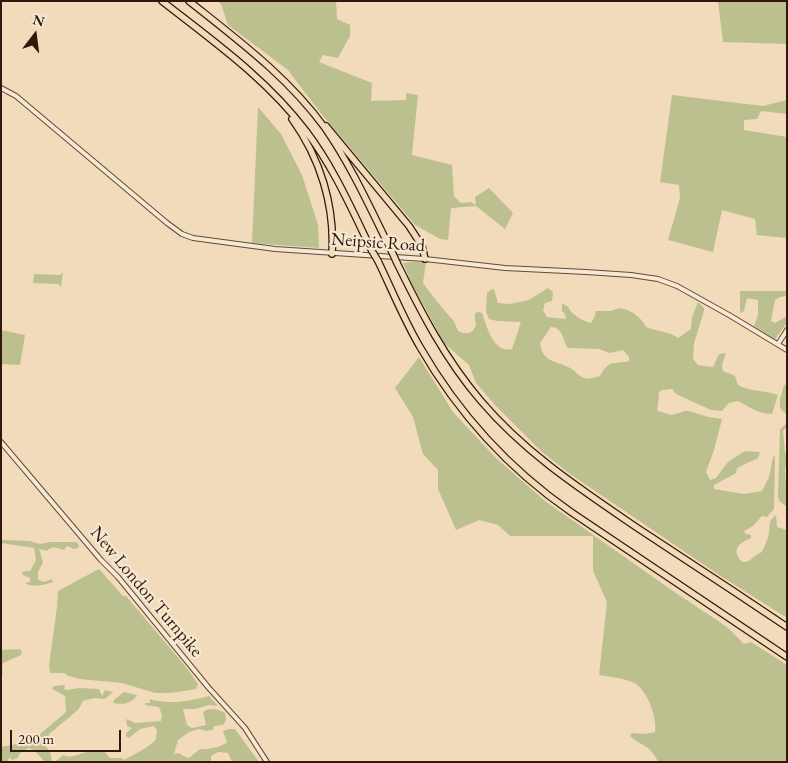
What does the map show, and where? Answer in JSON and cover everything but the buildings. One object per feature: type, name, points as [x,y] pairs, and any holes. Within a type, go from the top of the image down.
[{"type":"highway","points":[[162,1],[251,73],[285,106],[306,132],[326,161],[418,343],[440,379],[473,424],[508,461],[560,505],[787,657]]},
{"type":"highway","points":[[189,1],[272,69],[337,137],[405,220],[422,246],[425,259]]},
{"type":"highway","points":[[285,106],[304,139],[326,186],[332,217],[332,254]]},
{"type":"highway","points":[[313,113],[347,162],[425,320],[449,360],[478,398],[517,439],[568,480],[787,627]]},
{"type":"street","name":"Neipsic Road","points":[[1,88],[16,96],[182,234],[201,240],[236,245],[332,254],[425,259],[505,268],[631,275],[658,280],[683,290],[787,350]]},
{"type":"street","points":[[778,344],[787,330]]},
{"type":"street","name":"New London Turnpike","points":[[1,442],[101,560],[118,577],[208,687],[245,728],[267,762]]},
{"type":"green space","points":[[217,1],[336,1],[337,19],[350,25],[350,36],[338,58],[323,55],[319,62],[372,83],[371,101],[406,100],[406,93],[418,95],[412,155],[452,165],[454,196],[461,203],[471,202],[476,205],[475,197],[489,188],[513,213],[505,229],[476,206],[451,208],[448,240],[440,239],[415,225],[319,111],[288,70],[228,25],[221,4]]},
{"type":"green space","points":[[718,1],[787,1],[787,44],[723,42]]},
{"type":"green space","points":[[672,95],[763,106],[787,100],[787,114],[761,111],[757,119],[744,120],[744,130],[787,137],[787,238],[757,235],[755,219],[722,210],[713,252],[668,240],[680,198],[679,185],[660,182]]},
{"type":"green space","points":[[258,107],[281,134],[302,175],[318,225],[319,248],[252,243]]},
{"type":"green space","points":[[426,262],[423,283],[453,320],[458,331],[464,333],[471,332],[476,326],[475,314],[477,312],[482,313],[495,343],[505,349],[512,349],[521,322],[489,319],[486,312],[487,293],[492,289],[494,289],[498,303],[510,304],[529,300],[548,288],[553,292],[552,301],[545,303],[543,310],[547,317],[566,319],[562,311],[562,303],[578,317],[591,323],[596,311],[611,311],[619,308],[635,314],[646,327],[678,338],[691,329],[692,317],[698,302],[704,308],[704,311],[694,343],[693,359],[698,365],[713,367],[719,354],[726,353],[722,365],[723,371],[735,376],[738,385],[747,389],[778,395],[772,414],[758,411],[738,401],[729,403],[722,411],[711,410],[676,394],[672,389],[659,392],[657,408],[658,411],[672,415],[689,411],[722,419],[706,472],[710,480],[716,478],[728,462],[745,451],[760,452],[758,458],[737,468],[736,473],[714,485],[714,489],[744,494],[762,491],[769,477],[773,457],[775,456],[774,509],[767,517],[762,516],[753,526],[744,531],[746,534],[751,535],[751,538],[739,545],[737,554],[741,561],[747,562],[762,552],[771,521],[776,515],[777,527],[787,530],[787,618],[719,575],[570,474],[541,451],[476,383],[469,365],[444,343],[411,282],[403,263]],"holes":[[[551,327],[561,332],[568,348],[599,349],[610,353],[623,350],[629,357],[629,361],[610,364],[600,376],[589,379],[579,376],[572,369],[544,355],[540,343]]]},
{"type":"green space","points":[[63,272],[61,287],[58,284],[33,283],[34,274],[60,275]]},
{"type":"green space","points":[[787,290],[787,296],[775,300],[771,321],[775,323],[786,317],[787,323],[775,339],[754,326],[758,315],[758,300],[747,298],[744,311],[740,313],[740,291]]},
{"type":"green space","points":[[1,330],[25,335],[20,365],[1,364]]},
{"type":"green space","points":[[419,357],[453,412],[496,458],[545,501],[727,627],[744,644],[751,642],[787,665],[787,762],[658,762],[649,749],[630,736],[632,733],[645,734],[655,732],[655,719],[647,698],[634,683],[599,675],[607,602],[593,571],[593,536],[510,536],[498,525],[479,520],[456,530],[438,489],[438,470],[423,454],[413,417],[395,388]]},
{"type":"green space","points":[[787,384],[787,415],[780,408],[780,399],[784,385]]},
{"type":"green space","points":[[787,423],[787,427],[783,431],[785,453],[787,453],[787,467],[785,468],[787,507],[779,501],[778,496],[780,429]]},
{"type":"green space","points":[[1,540],[30,541],[40,544],[76,542],[79,545],[78,548],[74,549],[67,546],[64,550],[51,548],[47,551],[39,549],[43,562],[38,572],[38,580],[44,582],[52,579],[53,582],[35,586],[25,583],[30,582],[30,578],[22,573],[30,571],[36,560],[34,548],[1,543]]},
{"type":"green space","points":[[99,569],[123,596],[126,596],[186,667],[198,684],[196,689],[171,693],[155,693],[122,683],[80,679],[64,673],[50,673],[49,665],[58,591]]},
{"type":"green space","points":[[20,649],[22,652],[21,655],[3,663],[2,674],[1,674],[1,650]]},
{"type":"green space","points":[[65,685],[64,689],[66,690],[79,688],[99,689],[102,696],[105,690],[113,692],[105,699],[94,698],[83,701],[78,710],[49,734],[46,746],[52,761],[56,761],[63,755],[73,756],[89,751],[103,750],[110,758],[122,758],[124,760],[156,739],[157,730],[154,726],[140,729],[129,738],[126,736],[126,733],[132,728],[127,726],[126,719],[135,723],[161,721],[162,715],[159,707],[145,705],[145,703],[150,703],[150,699],[164,702],[180,702],[209,696],[218,706],[209,705],[195,709],[183,709],[187,725],[192,728],[206,725],[203,712],[211,709],[225,713],[226,720],[223,725],[214,726],[213,730],[199,729],[189,732],[178,740],[174,754],[179,753],[189,758],[200,749],[210,749],[222,745],[227,742],[223,731],[235,729],[259,762],[232,762],[228,753],[218,752],[211,756],[211,762],[94,762],[93,760],[92,762],[45,762],[34,750],[29,748],[20,753],[18,758],[12,760],[9,757],[8,762],[1,762],[1,747],[32,741],[66,712],[65,696],[52,689],[54,686]]},
{"type":"green space","points":[[124,692],[137,695],[126,703],[113,703],[114,700]]}]
